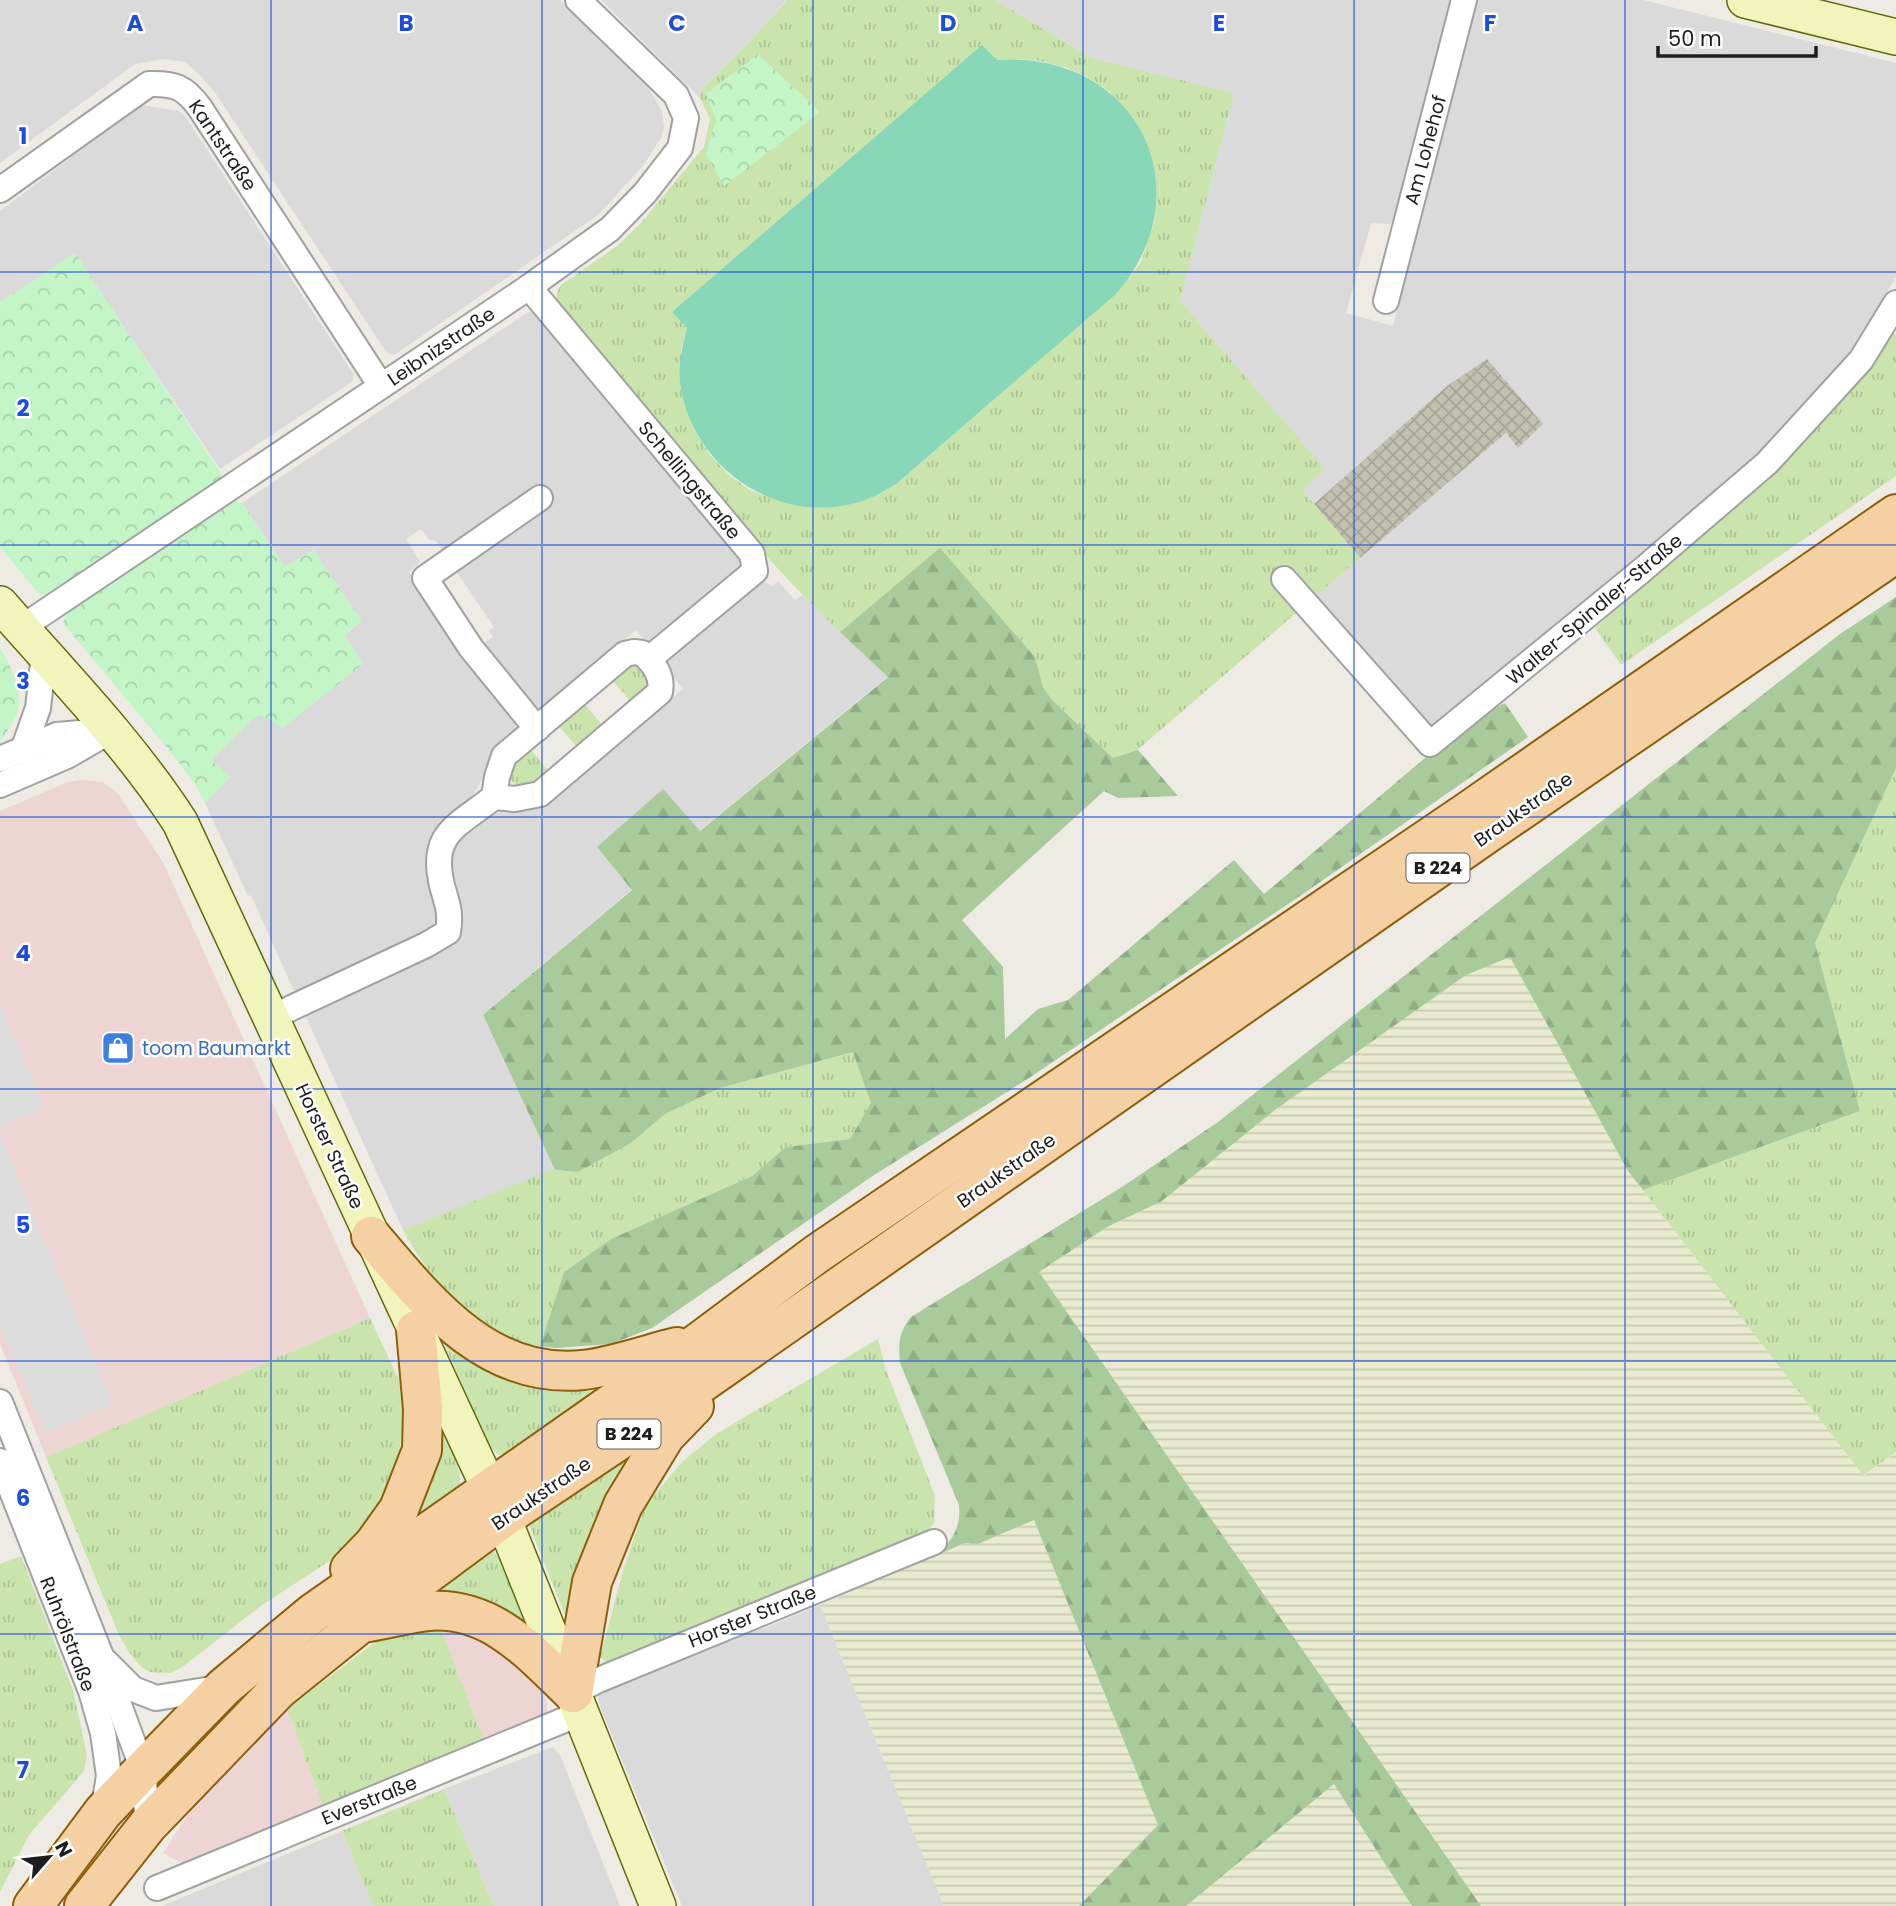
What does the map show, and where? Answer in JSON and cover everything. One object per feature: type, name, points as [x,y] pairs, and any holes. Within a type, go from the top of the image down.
[{"type":"main road","points":[[1745,0],[1896,37]]},
{"type":"main road","name":"Braukstraße","points":[[84,1906],[148,1825],[278,1690],[360,1624],[496,1503],[699,1342],[818,1253],[1456,820],[1896,514]]},
{"type":"main road","name":"Braukstraße","points":[[33,1906],[103,1812],[143,1770],[225,1687],[313,1613],[496,1503],[633,1432],[1896,552]]},
{"type":"main road","name":"Horster Straße","points":[[11,616],[112,730],[156,784],[180,822],[496,1503],[658,1906]]},
{"type":"main road","points":[[371,1236],[433,1307],[473,1340],[498,1355],[555,1370],[584,1370],[699,1342]]},
{"type":"main road","points":[[313,1613],[346,1572],[374,1544],[399,1510],[422,1450],[423,1409],[416,1330]]},
{"type":"main road","points":[[577,1703],[592,1582],[623,1505],[665,1436],[752,1348]]},
{"type":"main road","points":[[360,1624],[429,1611],[488,1621],[516,1639],[577,1703]]},
{"type":"street","name":"Leibnizstraße","points":[[11,616],[381,386],[610,229],[645,193],[680,148],[686,118],[676,95],[578,0]]},
{"type":"street","name":"Am Lohehof","points":[[1387,301],[1464,0]]},
{"type":"street","name":"Kantstraße","points":[[0,190],[149,84],[167,83],[185,90],[200,108],[381,386]]},
{"type":"street","name":"Schellingstraße","points":[[529,287],[752,554],[755,571],[649,659]]},
{"type":"street","name":"Walter-Spindler-Straße","points":[[1284,579],[1430,744],[1640,572],[1767,463],[1861,360],[1896,303]]},
{"type":"street","points":[[537,729],[471,648],[425,578],[540,498]]},
{"type":"street","points":[[270,1018],[426,945],[448,932],[451,916],[438,869],[440,845],[454,827],[494,797],[515,799],[540,794],[660,692],[662,681],[649,659],[642,653],[625,654],[504,756],[494,797]]},
{"type":"street","points":[[11,754],[38,708],[44,654]]},
{"type":"street","points":[[11,754],[57,735],[112,730]]},
{"type":"street","points":[[0,785],[67,755],[112,730]]},
{"type":"street","name":"Ruhrölstraße","points":[[0,1402],[101,1657]]},
{"type":"street","name":"Ruhrölstraße","points":[[0,1461],[91,1690],[103,1733],[109,1776],[103,1812]]},
{"type":"street","name":"Horster Straße","points":[[577,1703],[596,1681],[934,1542]]},
{"type":"street","points":[[101,1657],[133,1689],[156,1698],[225,1687]]},
{"type":"street","points":[[101,1657],[143,1770],[148,1825]]},
{"type":"street","name":"Everstraße","points":[[157,1888],[577,1703]]},
{"type":"shaded area","points":[[0,0],[560,0],[649,89],[662,111],[664,128],[661,138],[643,166],[598,215],[394,355],[386,352],[216,94],[185,62],[163,59],[135,64],[0,163]]},
{"type":"shaded area","points":[[601,0],[786,0],[703,88],[700,98]]},
{"type":"shaded area","points":[[995,0],[1450,0],[1394,219],[1390,224],[1371,223],[1346,313],[1393,326],[1476,0],[1643,0],[1896,63],[1896,277],[1849,353],[1822,387],[1768,445],[1544,640],[1438,726],[1430,727],[1312,599],[1506,433],[1518,448],[1543,424],[1447,386],[1314,504],[1301,490],[1324,469],[1180,301],[1234,93],[1092,58]]},
{"type":"shaded area","points":[[141,105],[179,111],[185,116],[354,375],[352,382],[220,469],[75,254],[0,302],[0,211]]},
{"type":"shaded area","points":[[530,311],[539,316],[614,412],[619,407],[742,553],[744,567],[650,647],[636,630],[541,709],[529,704],[480,646],[493,637],[489,631],[494,627],[456,571],[527,514],[537,515],[552,504],[540,485],[512,503],[469,539],[465,534],[442,550],[436,541],[429,540],[421,529],[406,539],[420,562],[409,572],[467,659],[515,722],[516,730],[495,748],[487,772],[472,796],[440,825],[427,843],[426,855],[440,914],[438,926],[297,992],[293,989],[251,895],[248,896],[205,803],[230,777],[211,760],[251,720],[361,621],[313,550],[285,567],[242,503]]},
{"type":"shaded area","points":[[1487,359],[1543,424],[1518,448],[1506,433],[1360,558],[1314,504],[1447,386]]},
{"type":"shaded area","points":[[761,580],[772,586],[778,581],[795,600],[802,595],[888,676],[699,831],[597,847],[632,889],[483,1015],[555,1170],[403,1230],[305,1015],[451,946],[459,935],[463,921],[463,909],[449,857],[456,843],[493,814],[535,804],[553,796],[683,689],[660,660]]},
{"type":"shaded area","points":[[68,782],[103,782],[118,794],[164,864],[370,1318],[46,1457],[0,1344],[0,811]]},
{"type":"shaded area","points":[[0,1003],[44,1108],[0,1127]]},
{"type":"shaded area","points":[[0,1135],[113,1404],[45,1433],[0,1327]]},
{"type":"shaded area","points":[[820,1605],[944,1906],[682,1906],[599,1704],[598,1695],[600,1691],[759,1620],[763,1629]]},
{"type":"shaded area","points":[[440,1626],[482,1628],[530,1671],[547,1702],[547,1711],[542,1718],[485,1743]]},
{"type":"shaded area","points":[[287,1709],[324,1809],[185,1865],[163,1853],[193,1807]]},
{"type":"shaded area","points":[[553,1747],[560,1755],[620,1906],[494,1906],[444,1789]]},
{"type":"shaded area","points":[[342,1831],[373,1906],[162,1906]]},
{"type":"green space","points":[[787,0],[995,0],[1092,58],[1234,93],[1180,301],[1325,469],[1302,490],[1360,558],[1135,752],[1113,758],[1052,700],[1043,687],[1035,657],[940,549],[840,632],[728,513],[557,301],[561,285],[617,246],[641,223],[704,147],[710,119],[700,98],[703,88]],"holes":[[[996,60],[1036,60],[1065,67],[1110,92],[1156,179],[1154,223],[1141,262],[1115,295],[896,484],[869,499],[819,508],[775,500],[750,490],[729,475],[710,455],[694,430],[681,351],[687,328],[672,312]]]},
{"type":"green space","points":[[982,45],[997,60],[1046,63],[1087,78],[1120,102],[1143,134],[1155,172],[1155,213],[1142,254],[1115,295],[896,484],[868,499],[836,507],[804,506],[773,499],[746,485],[721,465],[702,441],[687,413],[680,381],[680,361],[687,328],[672,312]]},
{"type":"green space","points":[[758,54],[820,112],[724,186],[706,154],[716,120],[706,94]]},
{"type":"green space","points":[[75,253],[222,475],[220,481],[46,594],[40,595],[0,547],[0,302]]},
{"type":"green space","points":[[1892,332],[1896,335],[1896,476],[1621,665],[1595,628],[1782,466],[1844,399]]},
{"type":"green space","points":[[233,502],[242,503],[285,567],[313,550],[362,621],[345,635],[363,664],[283,728],[260,715],[251,720],[211,760],[230,777],[205,803],[196,785],[169,750],[63,623],[67,613]]},
{"type":"green space","points":[[940,548],[1035,657],[1043,687],[1052,700],[1113,758],[1138,750],[1178,796],[1118,798],[1104,791],[962,920],[1003,967],[1005,1039],[1038,1009],[1068,1000],[1234,860],[1264,894],[1475,718],[1505,703],[1528,737],[1303,894],[1029,1078],[874,1175],[652,1328],[611,1344],[555,1348],[540,1346],[564,1272],[611,1239],[752,1176],[786,1147],[850,1139],[871,1103],[853,1052],[720,1088],[665,1114],[631,1143],[578,1172],[555,1170],[483,1015],[632,890],[597,847],[663,789],[700,831],[888,677],[840,632]]},
{"type":"green space","points":[[1896,597],[1896,768],[1815,943],[1860,1111],[1643,1190],[1628,1171],[1510,957],[1466,975],[1275,1110],[1162,1201],[1107,1227],[1039,1272],[1481,1906],[1412,1906],[1334,1784],[1186,1906],[1079,1906],[1158,1825],[1034,1520],[978,1544],[965,1543],[937,1555],[955,1533],[959,1520],[959,1505],[900,1363],[900,1338],[907,1322],[911,1317],[1125,1185],[1218,1122],[1840,634]]},
{"type":"green space","points":[[0,648],[16,681],[19,700],[15,718],[0,742]]},
{"type":"green space","points":[[642,663],[652,685],[631,702],[611,679],[620,667]]},
{"type":"green space","points":[[583,702],[603,726],[578,748],[557,724]]},
{"type":"green space","points":[[529,747],[549,772],[540,783],[517,787],[508,776],[508,765]]},
{"type":"green space","points":[[1896,768],[1896,1452],[1863,1475],[1643,1190],[1860,1111],[1815,943]]},
{"type":"green space","points":[[1510,957],[1628,1171],[1864,1475],[1896,1452],[1896,1906],[1481,1906],[1039,1272],[1107,1227],[1162,1201],[1275,1110],[1466,975]]},
{"type":"green space","points":[[853,1052],[872,1103],[850,1139],[786,1147],[752,1176],[611,1239],[564,1272],[540,1346],[517,1341],[496,1332],[459,1305],[428,1269],[403,1230],[551,1170],[578,1172],[631,1143],[665,1114],[720,1088]]},
{"type":"green space","points":[[370,1318],[399,1380],[404,1419],[399,1453],[389,1484],[372,1520],[331,1560],[262,1605],[181,1668],[170,1673],[149,1672],[141,1667],[119,1635],[46,1457]]},
{"type":"green space","points":[[442,1339],[612,1383],[507,1454],[499,1455],[490,1447]]},
{"type":"green space","points":[[878,1339],[886,1370],[935,1496],[934,1523],[926,1532],[608,1664],[600,1657],[624,1567],[645,1506],[681,1463],[716,1434]]},
{"type":"green space","points":[[440,1425],[460,1474],[459,1490],[404,1528]]},
{"type":"green space","points":[[644,1439],[571,1616],[566,1617],[529,1525],[531,1516]]},
{"type":"green space","points":[[1034,1520],[1158,1825],[1079,1906],[944,1906],[820,1605],[965,1543],[978,1544]]},
{"type":"green space","points":[[485,1550],[495,1553],[502,1561],[531,1629],[422,1600]]},
{"type":"green space","points":[[21,1556],[73,1690],[87,1755],[84,1771],[29,1835],[0,1892],[0,1564]]},
{"type":"green space","points":[[440,1626],[485,1743],[324,1809],[287,1709],[386,1634]]},
{"type":"green space","points":[[1334,1784],[1412,1906],[1186,1906]]},
{"type":"green space","points":[[444,1789],[494,1906],[373,1906],[342,1831]]},
{"type":"place","name":"toom Baumarkt","points":[[118,1048]]}]
